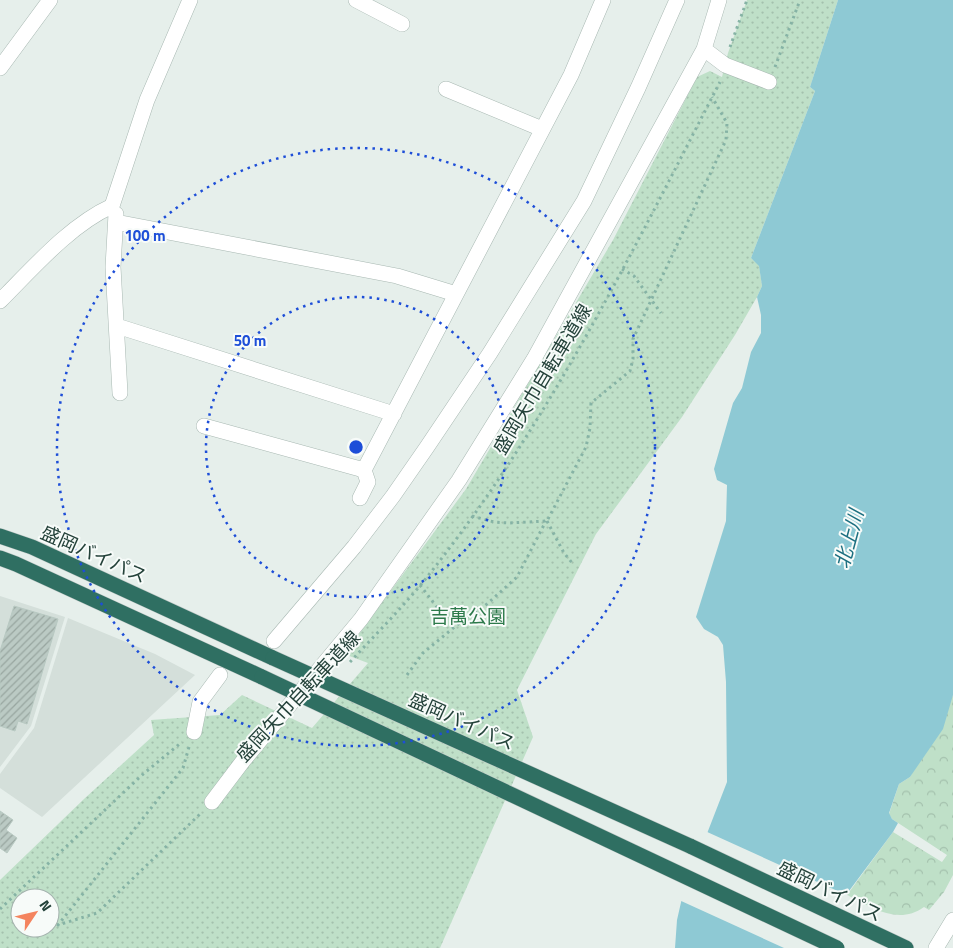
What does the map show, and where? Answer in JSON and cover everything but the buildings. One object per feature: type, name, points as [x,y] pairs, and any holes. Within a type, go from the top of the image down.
[{"type":"highway","name":"盛岡バイパス","points":[[0,536],[32,547],[690,846],[906,948]]},
{"type":"highway","points":[[0,558],[262,678],[837,948]]},
{"type":"street","points":[[0,68],[50,0]]},
{"type":"street","points":[[120,394],[113,267],[116,214],[112,206],[147,100],[190,0]]},
{"type":"street","points":[[356,0],[402,24]]},
{"type":"street","points":[[360,498],[368,482],[364,470],[571,75],[603,0]]},
{"type":"street","points":[[274,641],[354,548],[490,353],[584,201],[638,88],[677,0]]},
{"type":"street","points":[[212,802],[243,761],[361,619],[459,480],[534,359],[704,49],[719,0]]},
{"type":"street","points":[[704,49],[725,65],[769,82]]},
{"type":"street","points":[[446,89],[542,129]]},
{"type":"street","points":[[0,301],[63,240],[100,211],[112,206]]},
{"type":"street","points":[[116,222],[397,276],[456,294]]},
{"type":"street","points":[[117,326],[394,414]]},
{"type":"street","points":[[204,426],[364,470]]},
{"type":"street","points":[[194,732],[200,702],[220,676]]},
{"type":"street","points":[[936,948],[953,920]]},
{"type":"path","name":"盛岡矢巾自転車道線","points":[[347,666],[430,573],[489,493],[568,370],[722,77],[747,0]]},
{"type":"path","points":[[769,82],[800,0]]},
{"type":"path","points":[[407,675],[423,653],[487,604],[517,576],[586,447],[590,428],[591,403],[630,371],[633,359],[633,339],[726,140],[727,123],[712,97]]},
{"type":"path","points":[[622,269],[634,276],[660,313]]},
{"type":"path","points":[[472,516],[502,522],[547,520]]},
{"type":"path","points":[[547,520],[564,553],[573,564]]},
{"type":"path","points":[[420,585],[440,611],[464,620]]},
{"type":"path","points":[[194,732],[183,768],[58,925],[96,912],[212,802]]},
{"type":"path","points":[[0,908],[142,775],[194,732]]},
{"type":"shaded area","points":[[0,596],[65,617],[31,726],[0,767]]},
{"type":"shaded area","points":[[68,618],[155,654],[195,675],[42,817],[0,788],[0,774],[34,728]]},
{"type":"green space","name":"吉萬公園","points":[[747,0],[838,0],[810,87],[815,91],[751,258],[759,265],[762,286],[735,335],[682,417],[596,534],[517,690],[533,737],[440,948],[0,948],[0,880],[154,735],[151,720],[220,715],[242,695],[312,728],[368,663],[344,654],[466,489],[613,240],[697,77],[710,71],[722,77],[728,53]]},
{"type":"green space","points":[[953,695],[953,875],[944,892],[929,910],[924,907],[904,915],[885,913],[847,895],[893,832],[942,862],[947,855],[892,819],[889,814],[899,784],[910,777]]},
{"type":"water","name":"北上川","points":[[838,0],[953,0],[953,695],[943,729],[910,777],[899,784],[889,813],[892,819],[898,823],[893,832],[805,948],[675,948],[677,920],[682,898],[727,782],[726,682],[723,645],[718,637],[704,629],[696,617],[726,521],[727,485],[717,480],[714,469],[733,403],[742,388],[751,352],[761,333],[761,315],[757,297],[762,286],[759,266],[751,258],[815,91],[810,87]]},
{"type":"pier","points":[[705,831],[849,896],[808,948],[784,948],[679,900]]}]
